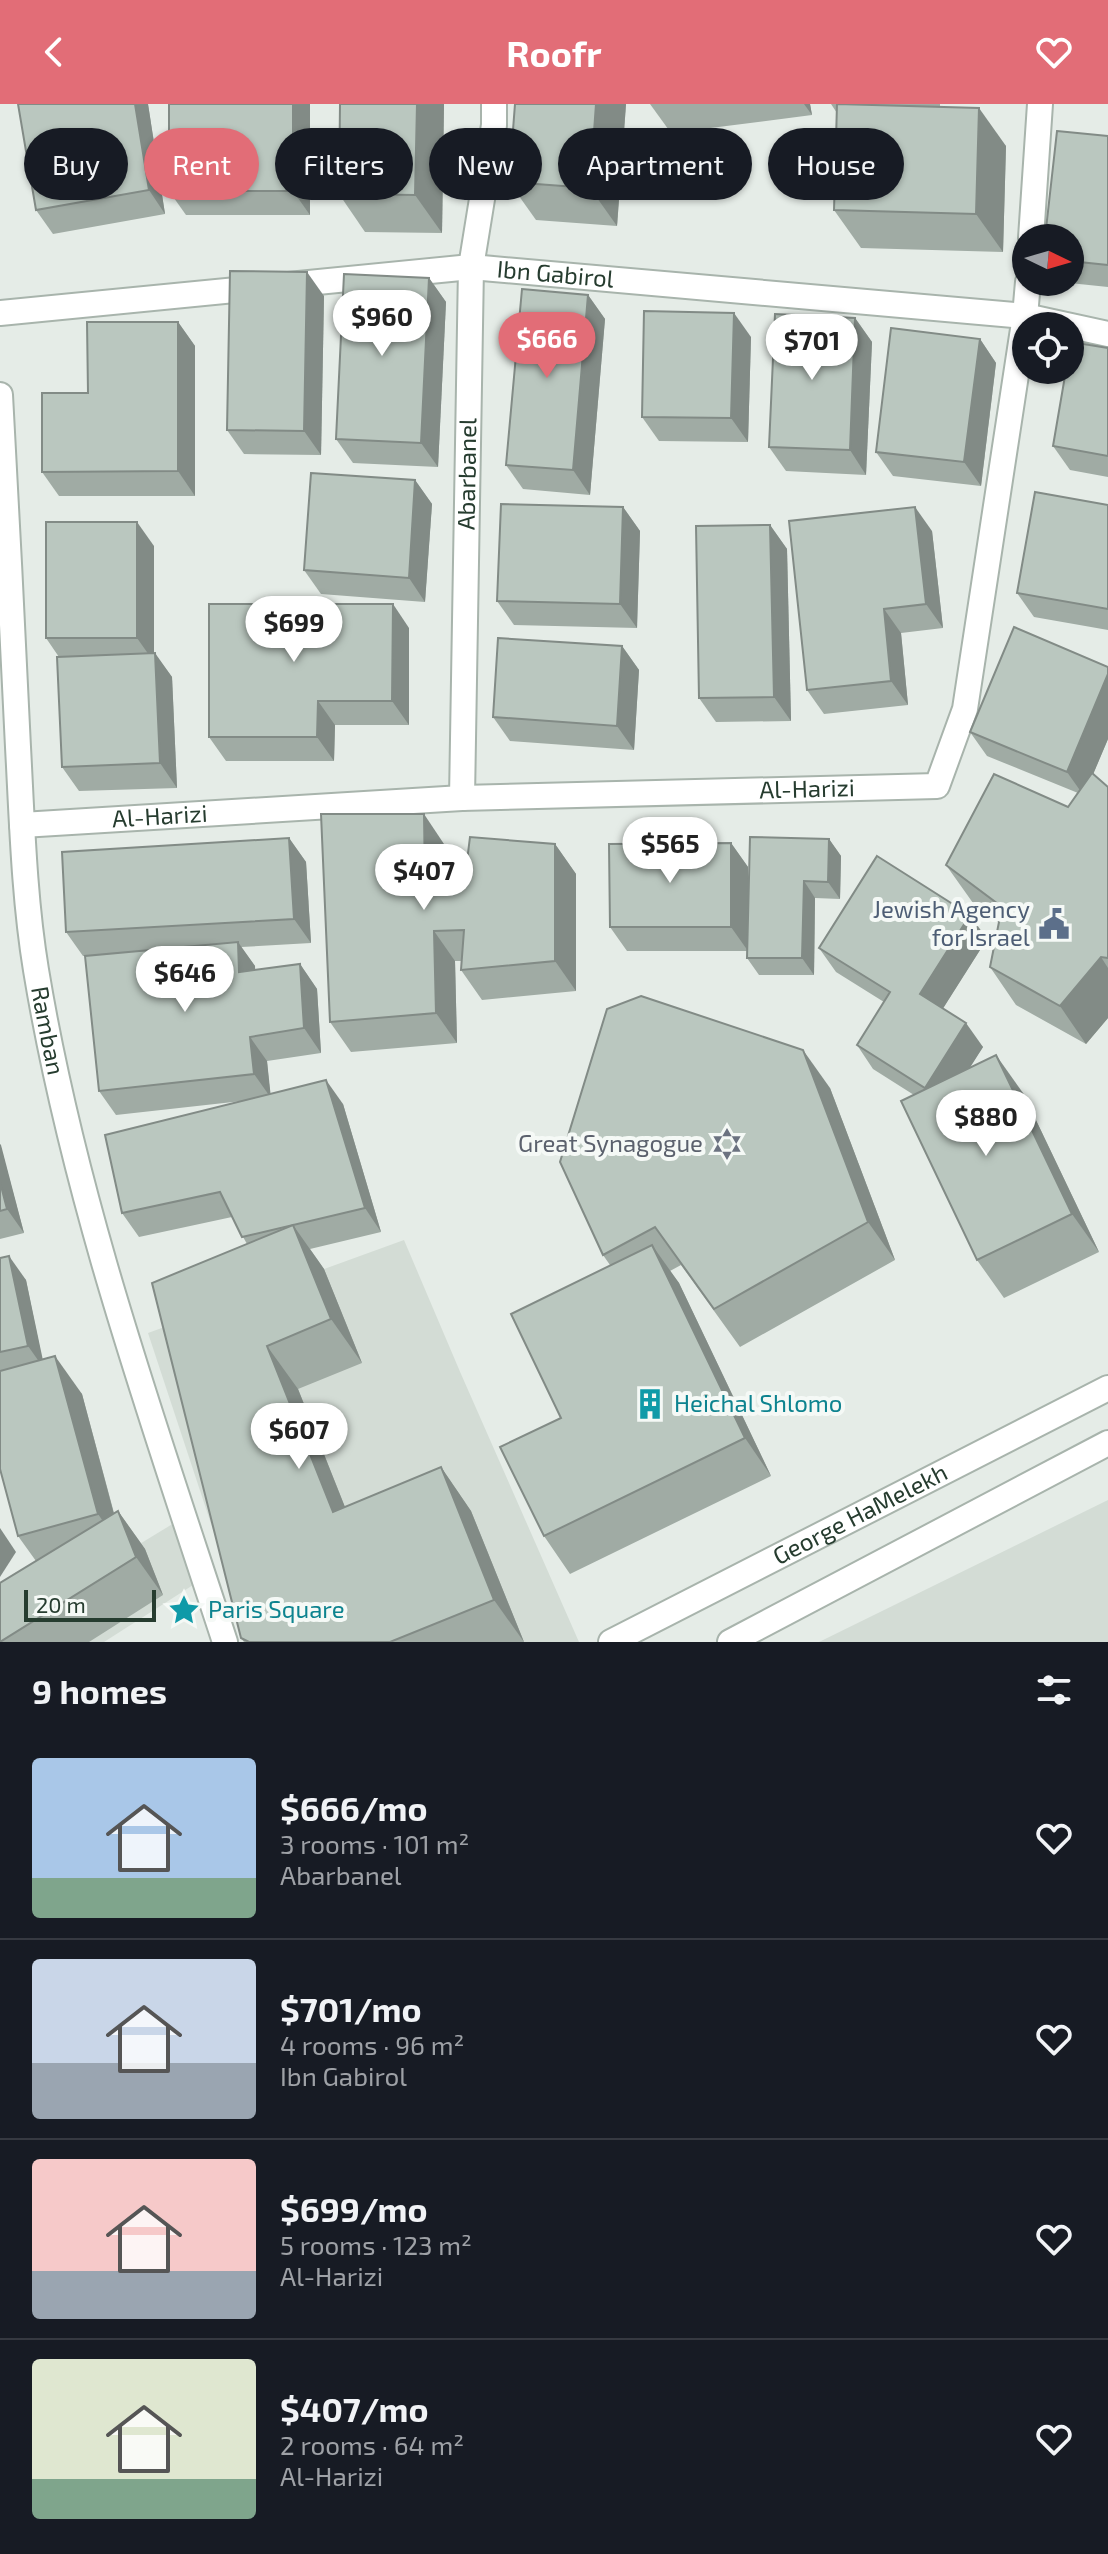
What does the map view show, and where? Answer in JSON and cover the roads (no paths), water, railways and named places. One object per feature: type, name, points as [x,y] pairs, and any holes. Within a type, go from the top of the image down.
[{"type":"street","name":"Abarbanel","points":[[462,798],[471,267],[494,125],[494,104]]},
{"type":"street","points":[[1032,224],[1040,104]]},
{"type":"street","name":"Ibn Gabirol","points":[[0,313],[471,267],[1012,315]]},
{"type":"street","name":"Ibn Gabirol","points":[[1084,329],[1108,334]]},
{"type":"street","name":"Al-Harizi","points":[[22,825],[462,798],[937,786],[965,709],[1015,384]]},
{"type":"street","name":"Ramban","points":[[0,395],[22,825],[35,968],[65,1114],[131,1354],[225,1642]]},
{"type":"street","name":"George HaMelekh","points":[[611,1642],[1108,1388]]},
{"type":"street","name":"George HaMelekh","points":[[730,1642],[1108,1443]]},
{"type":"place","name":"Jewish Agency for Israel","points":[[1054,924]]},
{"type":"place","name":"Great Synagogue","points":[[727,1144]]},
{"type":"place","name":"Heichal Shlomo","points":[[650,1404]]},
{"type":"place","name":"Paris Square","points":[[184,1610]]}]
